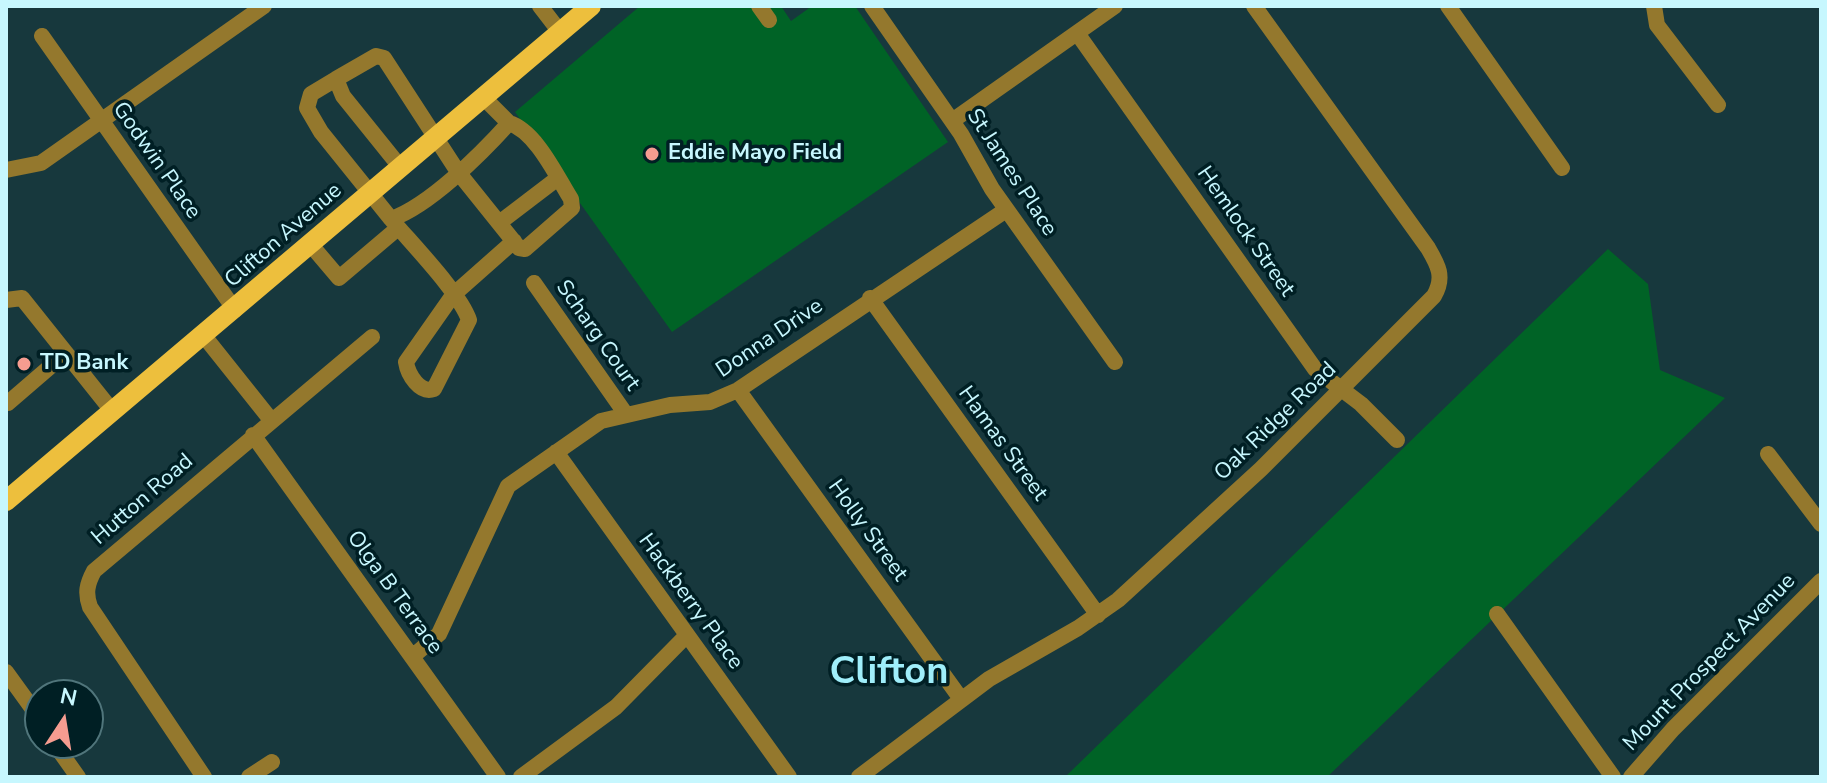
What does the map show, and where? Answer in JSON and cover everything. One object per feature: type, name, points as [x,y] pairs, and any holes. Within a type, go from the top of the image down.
[{"type":"main road","name":"Clifton Avenue","points":[[6,501],[560,32],[581,9]]},
{"type":"street","points":[[6,170],[41,163],[264,6]]},
{"type":"street","points":[[540,6],[560,32]]},
{"type":"street","name":"St James Place","points":[[872,6],[952,121],[1006,210],[1115,362]]},
{"type":"street","points":[[952,121],[1115,6]]},
{"type":"street","name":"Oak Ridge Road","points":[[859,777],[961,699],[1098,615],[1261,469],[1434,296],[1441,276],[1428,248],[1254,6]]},
{"type":"street","points":[[1448,6],[1562,168]]},
{"type":"street","points":[[1654,6],[1657,25],[1718,105]]},
{"type":"street","name":"Hemlock Street","points":[[1077,33],[1315,369],[1342,389],[1397,440]]},
{"type":"street","name":"Godwin Place","points":[[42,36],[235,310]]},
{"type":"street","points":[[483,97],[533,142],[571,199],[572,208],[525,249],[519,248],[514,241],[458,172],[384,58],[376,56],[362,62],[311,94],[307,108],[370,194],[453,295],[469,320],[434,389],[419,387],[406,362],[453,295],[514,241]]},
{"type":"street","points":[[336,79],[343,96],[401,168]]},
{"type":"street","points":[[311,245],[339,278],[404,214],[458,172],[509,123]]},
{"type":"street","points":[[499,223],[558,178]]},
{"type":"street","name":"Donna Drive","points":[[412,657],[439,634],[508,486],[601,421],[625,413],[710,402],[738,390],[870,298],[1006,210]]},
{"type":"street","name":"Scharg Court","points":[[534,283],[625,413]]},
{"type":"street","points":[[6,300],[22,298],[113,412]]},
{"type":"street","name":"Hamas Street","points":[[870,298],[1098,615]]},
{"type":"street","points":[[204,336],[271,420]]},
{"type":"street","name":"Hutton Road","points":[[204,777],[90,607],[86,595],[94,571],[372,337]]},
{"type":"street","points":[[6,400],[8,403],[66,353]]},
{"type":"street","name":"Holly Street","points":[[738,390],[961,699]]},
{"type":"street","name":"Olga B Terrace","points":[[253,435],[498,777]]},
{"type":"street","name":"Hackberry Place","points":[[556,452],[789,777]]},
{"type":"street","points":[[1768,454],[1821,524]]},
{"type":"street","name":"Mount Prospect Avenue","points":[[1631,777],[1821,581]]},
{"type":"street","points":[[1497,614],[1613,777]]},
{"type":"street","points":[[521,777],[616,707],[687,635]]},
{"type":"street","points":[[6,672],[24,697]]},
{"type":"street","points":[[65,759],[78,777]]},
{"type":"street","points":[[249,777],[272,762]]},
{"type":"green space","points":[[640,6],[781,6],[791,21],[812,6],[855,6],[948,142],[672,332],[515,112]]},
{"type":"green space","points":[[1608,249],[1648,284],[1660,370],[1725,398],[1327,777],[1065,777]]},
{"type":"place","name":"Eddie Mayo Field","points":[[652,154]]},
{"type":"place","name":"TD Bank","points":[[24,364]]},
{"type":"district","name":"Clifton","points":[[889,674]]}]
